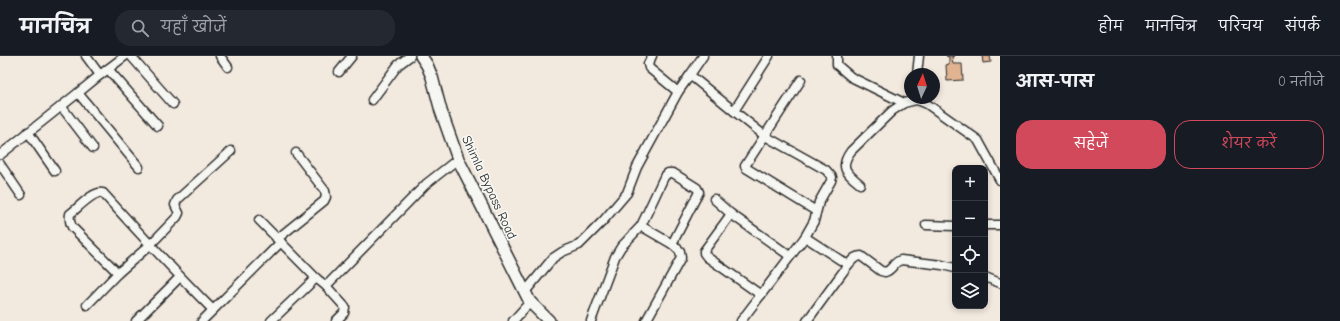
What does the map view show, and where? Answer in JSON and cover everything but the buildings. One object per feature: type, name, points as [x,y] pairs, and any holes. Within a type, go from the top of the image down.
[{"type":"highway","name":"Shimla Bypass Road","points":[[422,56],[432,77],[441,112],[458,158],[528,297],[545,320]]},
{"type":"street","points":[[86,56],[100,75]]},
{"type":"street","points":[[0,155],[125,56]]},
{"type":"street","points":[[131,56],[173,104]]},
{"type":"street","points":[[220,56],[228,67]]},
{"type":"street","points":[[339,72],[352,56]]},
{"type":"street","points":[[372,100],[398,65],[410,56]]},
{"type":"street","points":[[652,56],[648,64],[649,68],[678,92]]},
{"type":"street","points":[[513,321],[553,258],[562,252],[579,245],[603,221],[627,193],[637,167],[678,92],[703,56]]},
{"type":"street","points":[[734,111],[770,56]]},
{"type":"street","points":[[837,56],[837,65],[851,77],[904,103]]},
{"type":"street","points":[[918,68],[919,56]]},
{"type":"street","points":[[108,69],[158,126]]},
{"type":"street","points":[[690,75],[765,136],[831,174],[831,179],[819,202],[814,221],[805,237],[741,321]]},
{"type":"street","points":[[801,80],[745,164],[745,167],[816,211]]},
{"type":"street","points":[[78,93],[139,166]]},
{"type":"street","points":[[860,184],[846,171],[846,157],[892,111],[904,103]]},
{"type":"street","points":[[926,104],[978,140],[1000,180]]},
{"type":"street","points":[[60,106],[93,148]]},
{"type":"street","points":[[28,132],[55,171]]},
{"type":"street","points":[[86,305],[178,217],[179,213],[175,205],[177,200],[231,151]]},
{"type":"street","points":[[202,321],[279,240],[324,201],[326,197],[325,191],[296,153]]},
{"type":"street","points":[[326,286],[426,184],[458,158]]},
{"type":"street","points":[[0,164],[21,195]]},
{"type":"street","points":[[592,321],[615,257],[621,247],[641,226],[665,175],[668,173],[673,173],[697,188],[699,192],[672,244]]},
{"type":"street","points":[[118,273],[70,224],[70,214],[95,193],[103,193],[180,277],[213,310]]},
{"type":"street","points":[[714,199],[731,214],[790,256]]},
{"type":"street","points":[[731,214],[704,253],[707,257],[761,295]]},
{"type":"street","points":[[258,220],[316,278],[326,286],[345,309],[344,313],[336,321]]},
{"type":"street","points":[[988,225],[1000,225]]},
{"type":"street","points":[[641,226],[672,244],[680,251],[681,258],[646,321]]},
{"type":"street","points":[[926,226],[952,226]]},
{"type":"street","points":[[805,237],[848,265]]},
{"type":"street","points":[[807,321],[848,265],[858,256],[861,256],[880,271],[885,272],[891,269],[895,262],[901,260],[952,267]]},
{"type":"street","points":[[136,321],[180,277]]},
{"type":"street","points":[[271,321],[316,278]]},
{"type":"street","points":[[988,278],[1000,283]]}]
